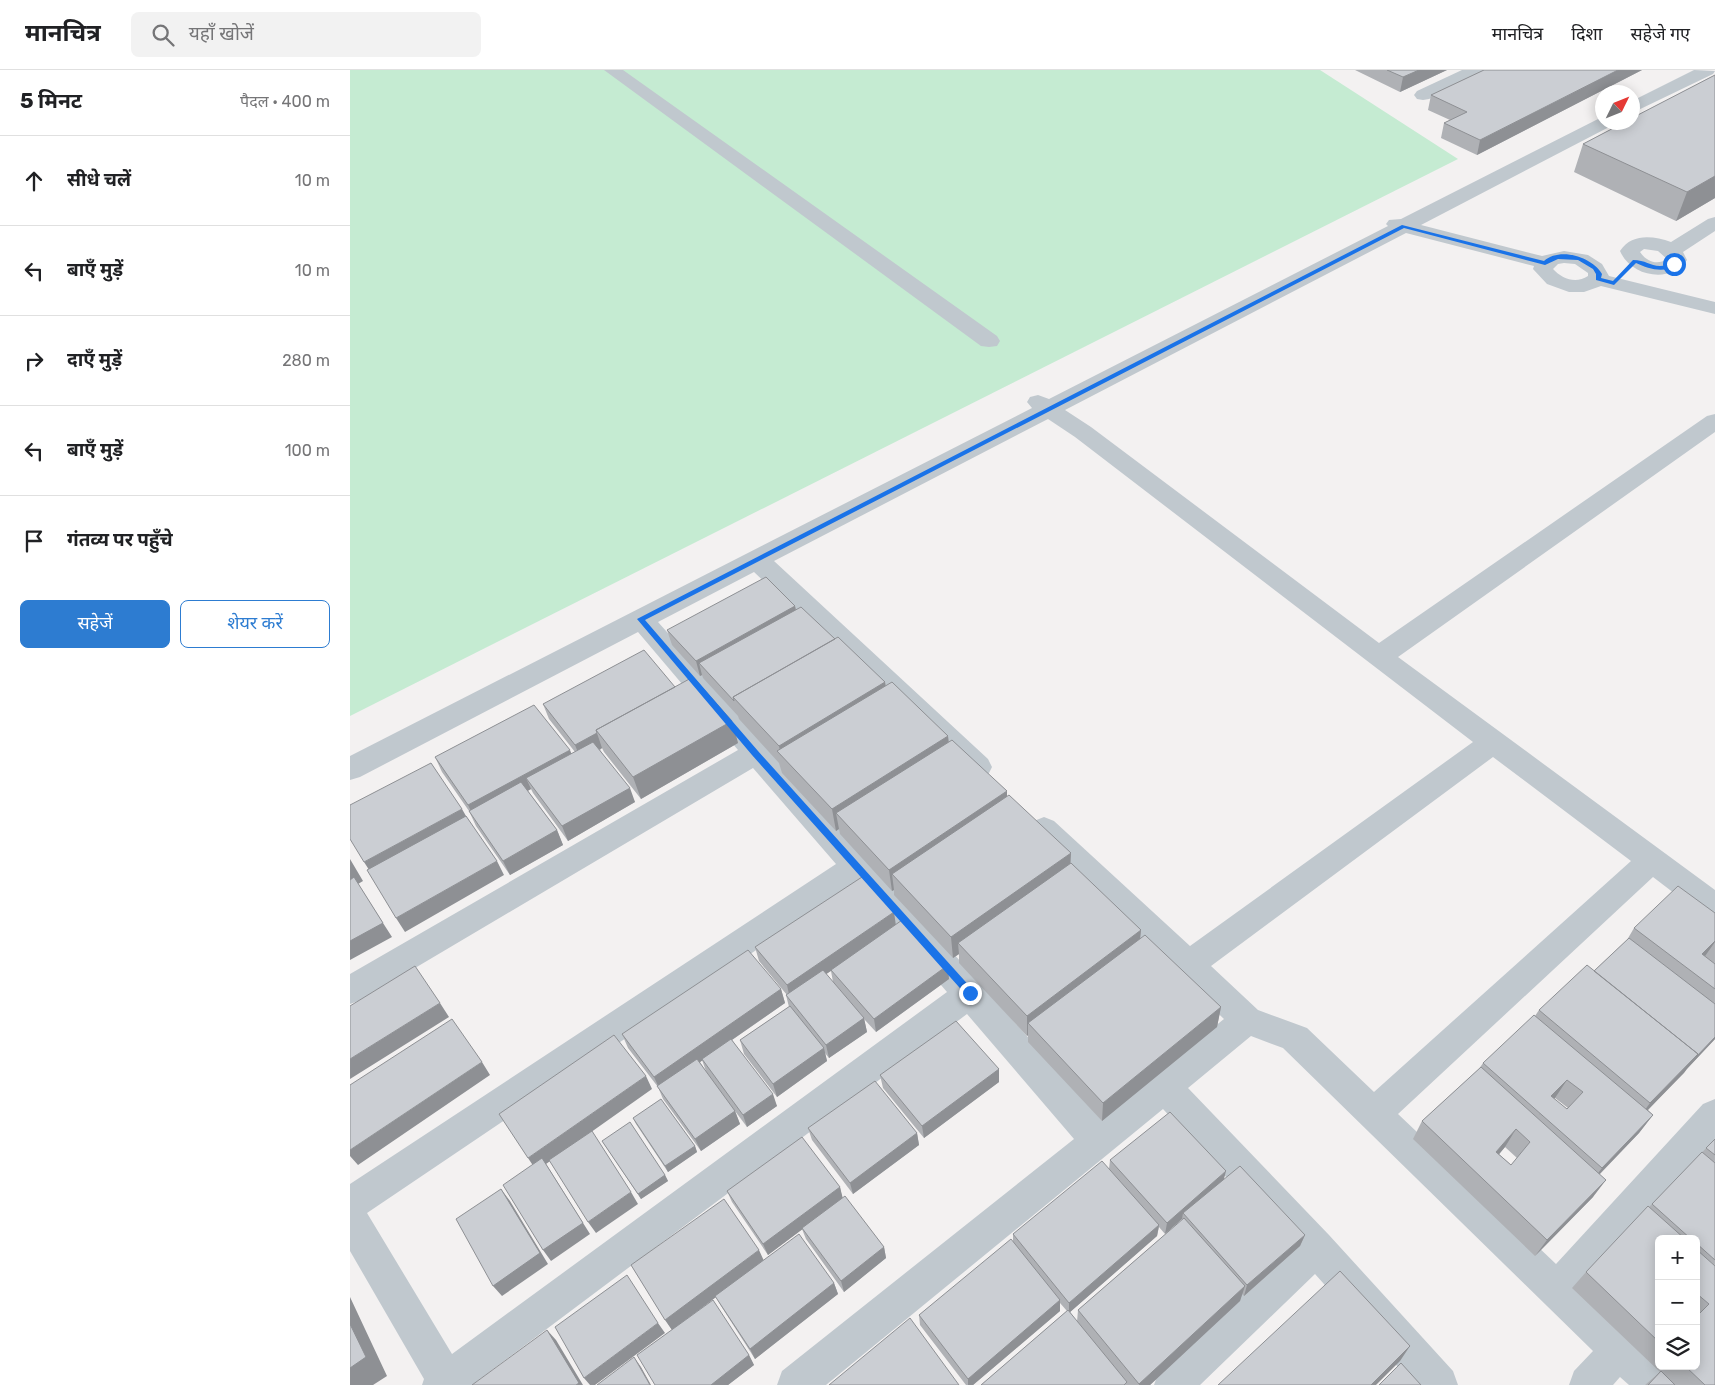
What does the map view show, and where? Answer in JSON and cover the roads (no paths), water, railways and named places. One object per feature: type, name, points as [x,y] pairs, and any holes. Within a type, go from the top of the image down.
[{"type":"street","points":[[612,70],[989,341]]},
{"type":"street","points":[[1423,95],[1476,70]]},
{"type":"street","points":[[1640,94],[1688,70]]},
{"type":"street","points":[[1640,104],[1706,70]]},
{"type":"street","points":[[1397,224],[1595,118]]},
{"type":"street","points":[[350,753],[1044,405],[1397,224],[1595,127]]},
{"type":"street","points":[[1715,223],[1672,251],[1656,244],[1638,244],[1630,251],[1635,261],[1606,281],[1585,286],[1563,284],[1546,275],[1544,269],[1545,264],[1550,259],[1558,257],[1579,258],[1595,268],[1606,281],[1715,308]]},
{"type":"street","points":[[1397,224],[1545,264]]},
{"type":"street","points":[[350,769],[757,560],[1044,405]]},
{"type":"street","points":[[1044,405],[1379,657],[1715,906]]},
{"type":"street","points":[[1379,657],[1715,421]]},
{"type":"street","points":[[757,560],[1247,1020],[1295,1038],[1656,1385]]},
{"type":"street","points":[[640,619],[755,753],[970,993],[1098,1141]]},
{"type":"street","points":[[1188,965],[1494,742]]},
{"type":"street","points":[[350,990],[755,753]]},
{"type":"street","points":[[1374,1114],[1652,860]]},
{"type":"street","points":[[350,1204],[856,867]]},
{"type":"street","points":[[350,1217],[444,1383],[970,993]]},
{"type":"street","points":[[796,1385],[1247,1020]]},
{"type":"street","points":[[1165,1087],[1316,1248],[1439,1385]]},
{"type":"street","points":[[1557,1289],[1715,1115]]},
{"type":"street","points":[[1173,1385],[1316,1248]]},
{"type":"street","points":[[1588,1385],[1619,1350]]}]
